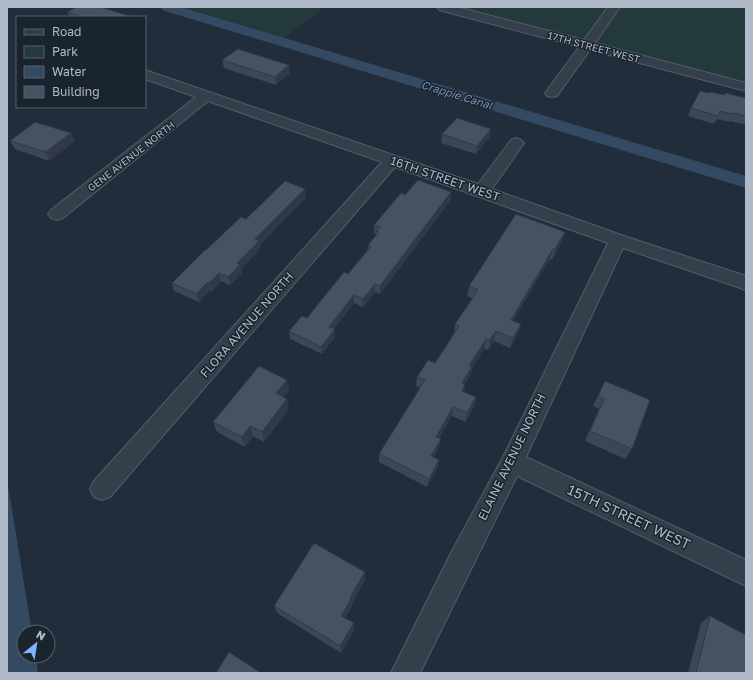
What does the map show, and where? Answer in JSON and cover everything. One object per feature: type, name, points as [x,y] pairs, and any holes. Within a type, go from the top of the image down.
[{"type":"street","name":"17TH STREET WEST","points":[[443,7],[746,87]]},
{"type":"street","points":[[552,93],[614,7]]},
{"type":"street","name":"16TH STREET WEST","points":[[146,74],[482,190],[618,240],[746,283]]},
{"type":"street","name":"GENE AVENUE NORTH","points":[[57,214],[206,96]]},
{"type":"street","points":[[482,190],[516,144]]},
{"type":"street","name":"FLORA AVENUE NORTH","points":[[102,489],[392,160]]},
{"type":"street","name":"ELAINE AVENUE NORTH","points":[[405,673],[512,462],[618,240]]},
{"type":"street","name":"15TH STREET WEST","points":[[512,462],[746,573]]},
{"type":"green space","points":[[183,7],[325,7],[284,38]]},
{"type":"green space","points":[[443,7],[746,7],[746,89]]},
{"type":"water","points":[[7,479],[31,624],[16,624],[16,664],[37,664],[38,673],[7,673]]},
{"type":"building","points":[[77,7],[101,7],[129,16],[78,16],[67,12]]},
{"type":"building","points":[[238,49],[289,65],[275,77],[222,60]]},
{"type":"building","points":[[700,91],[724,95],[725,93],[746,98],[746,116],[720,111],[718,116],[691,108]]},
{"type":"building","points":[[457,118],[491,129],[477,146],[442,134]]},
{"type":"building","points":[[35,122],[71,133],[46,152],[10,141]]},
{"type":"building","points":[[418,180],[451,192],[380,286],[375,284],[363,299],[354,295],[329,327],[335,329],[321,347],[289,331],[302,316],[307,318],[344,272],[348,274],[371,246],[368,245],[379,232],[376,231],[380,227],[374,225],[401,193],[405,195]]},
{"type":"building","points":[[285,181],[305,189],[255,239],[259,241],[237,263],[240,265],[228,277],[219,273],[196,294],[172,283],[241,217],[246,219]]},
{"type":"building","points":[[516,214],[565,232],[555,249],[553,249],[511,320],[521,324],[513,338],[496,331],[490,340],[486,339],[469,366],[472,367],[462,383],[465,384],[462,391],[476,397],[467,413],[453,407],[436,437],[441,439],[431,456],[439,460],[429,479],[379,454],[425,380],[417,377],[428,360],[435,363],[459,326],[455,324],[477,292],[477,289],[469,286]]},
{"type":"building","points":[[259,366],[287,380],[276,393],[287,399],[262,432],[250,426],[242,437],[213,422]]},
{"type":"building","points":[[605,381],[650,400],[632,449],[590,431],[604,399],[598,396]]},
{"type":"building","points":[[314,543],[365,572],[341,616],[354,623],[340,646],[274,606]]},
{"type":"building","points":[[710,616],[746,635],[746,673],[696,673]]},
{"type":"building","points":[[229,652],[261,673],[216,673]]},
{"type":"waterway","name":"Crappie Canal","points":[[167,7],[746,182]]}]
